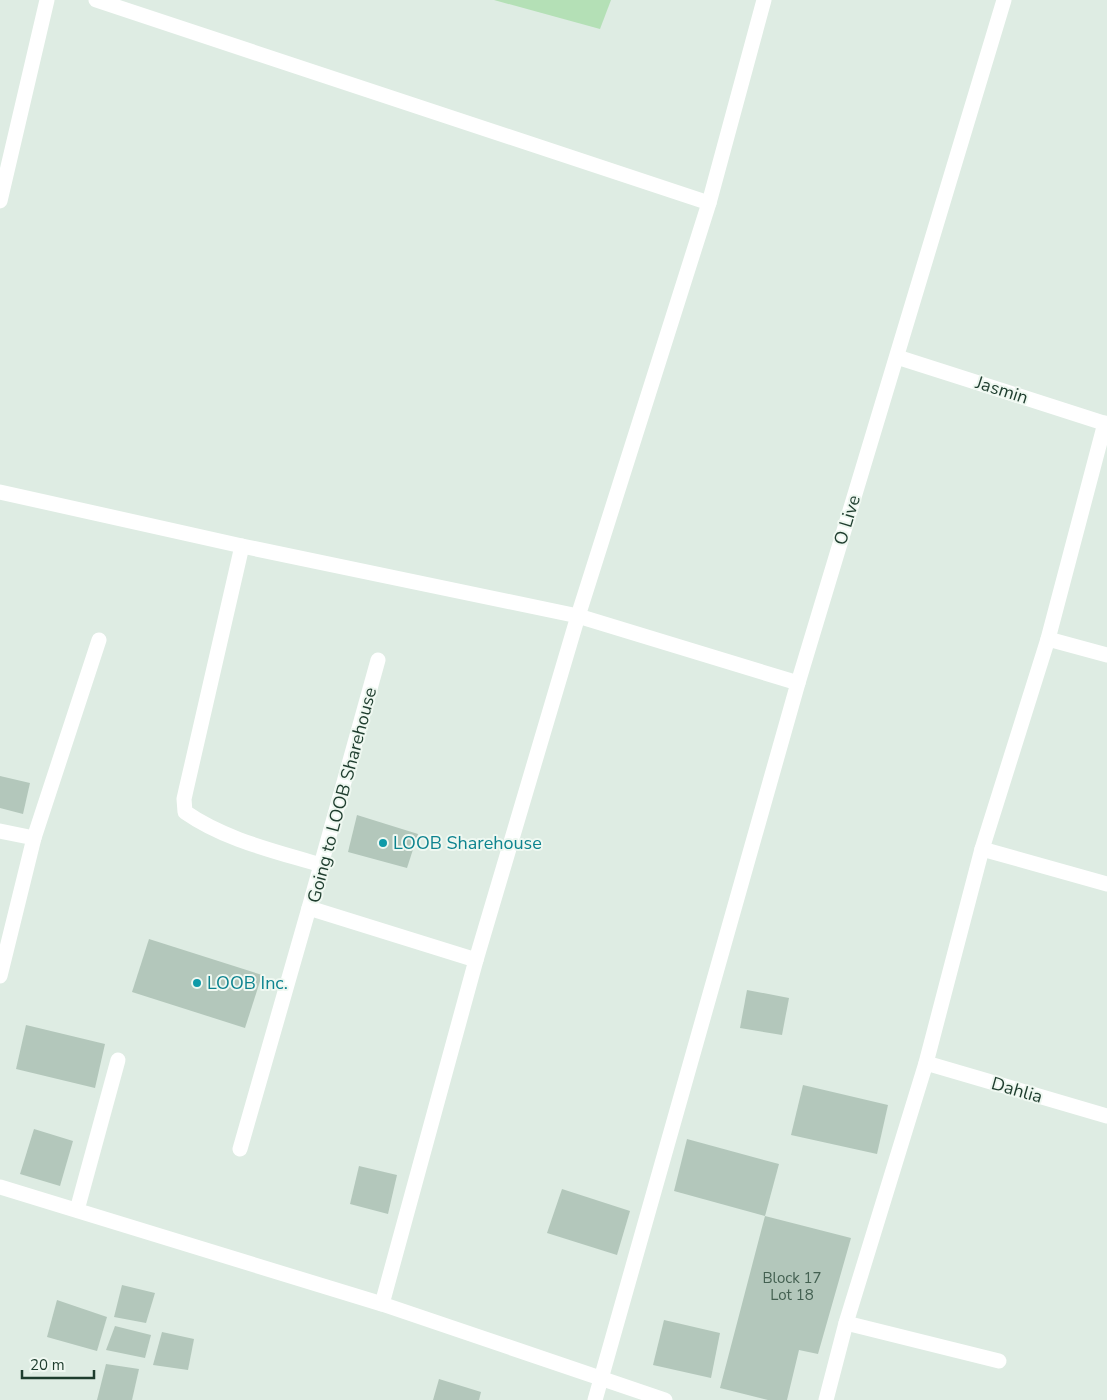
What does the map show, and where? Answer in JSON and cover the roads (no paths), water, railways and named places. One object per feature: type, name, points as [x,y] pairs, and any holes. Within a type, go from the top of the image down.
[{"type":"street","points":[[0,201],[48,0]]},
{"type":"street","points":[[96,0],[708,202]]},
{"type":"street","points":[[382,1304],[476,960],[578,616],[708,202],[764,0]]},
{"type":"street","name":"O Live","points":[[595,1400],[798,683],[1004,0]]},
{"type":"street","name":"Jasmin","points":[[897,357],[1106,424]]},
{"type":"street","points":[[826,1400],[846,1323],[926,1063],[982,849],[1048,639],[1106,424]]},
{"type":"street","points":[[0,492],[242,546],[578,616],[798,683]]},
{"type":"street","points":[[242,546],[184,799],[185,812],[197,820],[237,839],[321,866]]},
{"type":"street","points":[[1048,639],[1107,655]]},
{"type":"street","points":[[0,976],[34,838],[99,640]]},
{"type":"street","name":"Going to LOOB Sharehouse","points":[[378,660],[309,908],[476,960]]},
{"type":"street","points":[[0,831],[34,838]]},
{"type":"street","points":[[982,849],[1107,884]]},
{"type":"street","points":[[240,1149],[309,908]]},
{"type":"street","points":[[77,1210],[118,1060]]},
{"type":"street","name":"Dahlia","points":[[926,1063],[1107,1116]]},
{"type":"street","points":[[0,1187],[382,1304],[665,1400]]},
{"type":"street","points":[[846,1323],[999,1361]]},
{"type":"place","name":"LOOB Sharehouse","points":[[383,843]]},
{"type":"place","name":"LOOB Inc.","points":[[197,983]]}]
